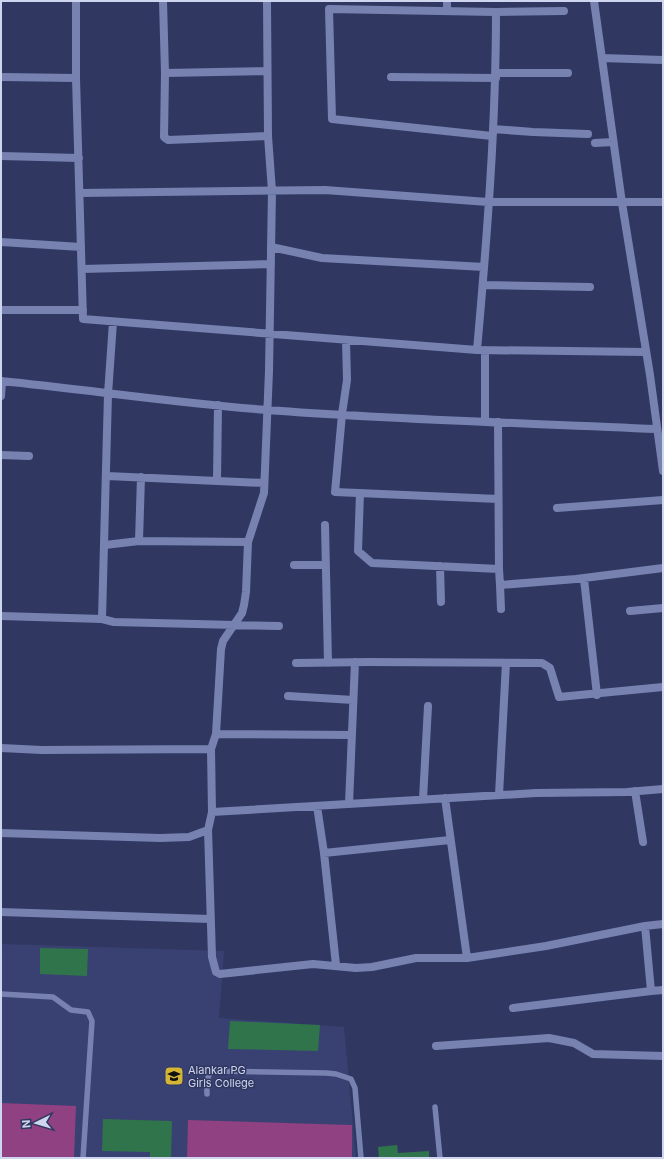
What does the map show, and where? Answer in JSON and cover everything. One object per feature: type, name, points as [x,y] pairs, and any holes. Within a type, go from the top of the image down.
[{"type":"street","points":[[76,1],[76,78],[83,319],[481,350],[646,352]]},
{"type":"street","points":[[164,1],[164,137],[168,140],[268,136]]},
{"type":"street","points":[[267,1],[268,136],[272,191],[264,493],[248,542],[246,592],[242,613],[222,640],[221,649],[216,734],[211,749],[212,812],[208,830],[212,964],[216,972],[220,974],[313,964],[356,968],[372,967],[416,958],[467,958],[546,946],[645,926],[663,924]]},
{"type":"street","points":[[447,10],[448,1]]},
{"type":"street","points":[[594,1],[613,142],[663,471]]},
{"type":"street","points":[[564,11],[496,12],[330,9],[332,119],[492,132],[588,134]]},
{"type":"street","points":[[485,422],[481,350],[483,285],[496,76],[496,12]]},
{"type":"street","points":[[602,58],[663,60]]},
{"type":"street","points":[[165,73],[267,71]]},
{"type":"street","points":[[391,77],[496,76],[568,73]]},
{"type":"street","points":[[1,77],[76,78]]},
{"type":"street","points":[[595,143],[613,142]]},
{"type":"street","points":[[1,156],[79,158]]},
{"type":"street","points":[[80,193],[325,190],[488,202],[663,202]]},
{"type":"street","points":[[1,242],[81,247]]},
{"type":"street","points":[[271,248],[322,258],[484,267]]},
{"type":"street","points":[[82,269],[270,264]]},
{"type":"street","points":[[483,285],[590,287]]},
{"type":"street","points":[[1,310],[83,310]]},
{"type":"street","points":[[102,619],[108,394],[113,322]]},
{"type":"street","points":[[346,340],[347,380],[342,414],[335,492],[498,499]]},
{"type":"street","points":[[1,396],[2,381],[78,389],[108,394],[267,410],[485,422],[657,429]]},
{"type":"street","points":[[217,480],[218,405]]},
{"type":"street","points":[[498,422],[499,569],[501,609]]},
{"type":"street","points":[[1,455],[29,456]]},
{"type":"street","points":[[107,476],[264,483]]},
{"type":"street","points":[[139,541],[141,477]]},
{"type":"street","points":[[360,493],[358,551],[372,563],[499,569]]},
{"type":"street","points":[[557,508],[663,500]]},
{"type":"street","points":[[324,525],[328,663]]},
{"type":"street","points":[[104,545],[139,541],[248,542]]},
{"type":"street","points":[[294,565],[325,565]]},
{"type":"street","points":[[440,566],[441,602]]},
{"type":"street","points":[[500,585],[584,578],[663,568]]},
{"type":"street","points":[[584,578],[597,694]]},
{"type":"street","points":[[630,611],[663,608]]},
{"type":"street","points":[[1,616],[102,619],[114,622],[279,626]]},
{"type":"street","points":[[349,804],[355,662]]},
{"type":"street","points":[[296,664],[355,662],[542,663],[550,668],[559,697],[663,687]]},
{"type":"street","points":[[499,795],[506,663]]},
{"type":"street","points":[[288,696],[353,700]]},
{"type":"street","points":[[423,799],[428,706]]},
{"type":"street","points":[[216,734],[352,735]]},
{"type":"street","points":[[1,748],[42,750],[211,749]]},
{"type":"street","points":[[212,812],[499,795],[663,789]]},
{"type":"street","points":[[635,791],[643,842]]},
{"type":"street","points":[[444,798],[467,958]]},
{"type":"street","points":[[316,806],[324,853],[336,965]]},
{"type":"street","points":[[1,833],[160,838],[188,837],[208,830]]},
{"type":"street","points":[[324,853],[450,840]]},
{"type":"street","points":[[1,912],[210,919]]},
{"type":"street","points":[[645,926],[651,991]]},
{"type":"street","points":[[513,1008],[663,990]]},
{"type":"street","points":[[436,1046],[549,1038],[574,1043],[593,1054],[663,1056]]},
{"type":"lane","points":[[1,994],[53,997],[71,1010],[88,1012],[92,1021],[83,1158]]},
{"type":"lane","points":[[207,1094],[207,1079],[214,1071],[326,1073],[345,1076],[351,1079],[355,1088],[361,1158]]},
{"type":"lane","points":[[436,1107],[440,1158]]},
{"type":"shaded area","name":"Alankar PG Girls College","points":[[1,944],[224,951],[219,1018],[344,1027],[356,1158],[1,1158]]},
{"type":"shaded area","points":[[1,1103],[76,1106],[74,1158],[1,1158]]},
{"type":"shaded area","points":[[188,1120],[352,1125],[352,1158],[187,1158]]},
{"type":"building","points":[[40,948],[88,949],[87,976],[40,974]]},
{"type":"building","points":[[230,1021],[320,1025],[318,1051],[228,1049]]},
{"type":"building","points":[[103,1119],[172,1121],[171,1158],[150,1158],[150,1152],[102,1151]]},
{"type":"building","points":[[397,1145],[398,1153],[429,1151],[429,1158],[379,1158],[378,1147]]},
{"type":"place","name":"Alankar PG Girls College","points":[[174,1076]]}]
